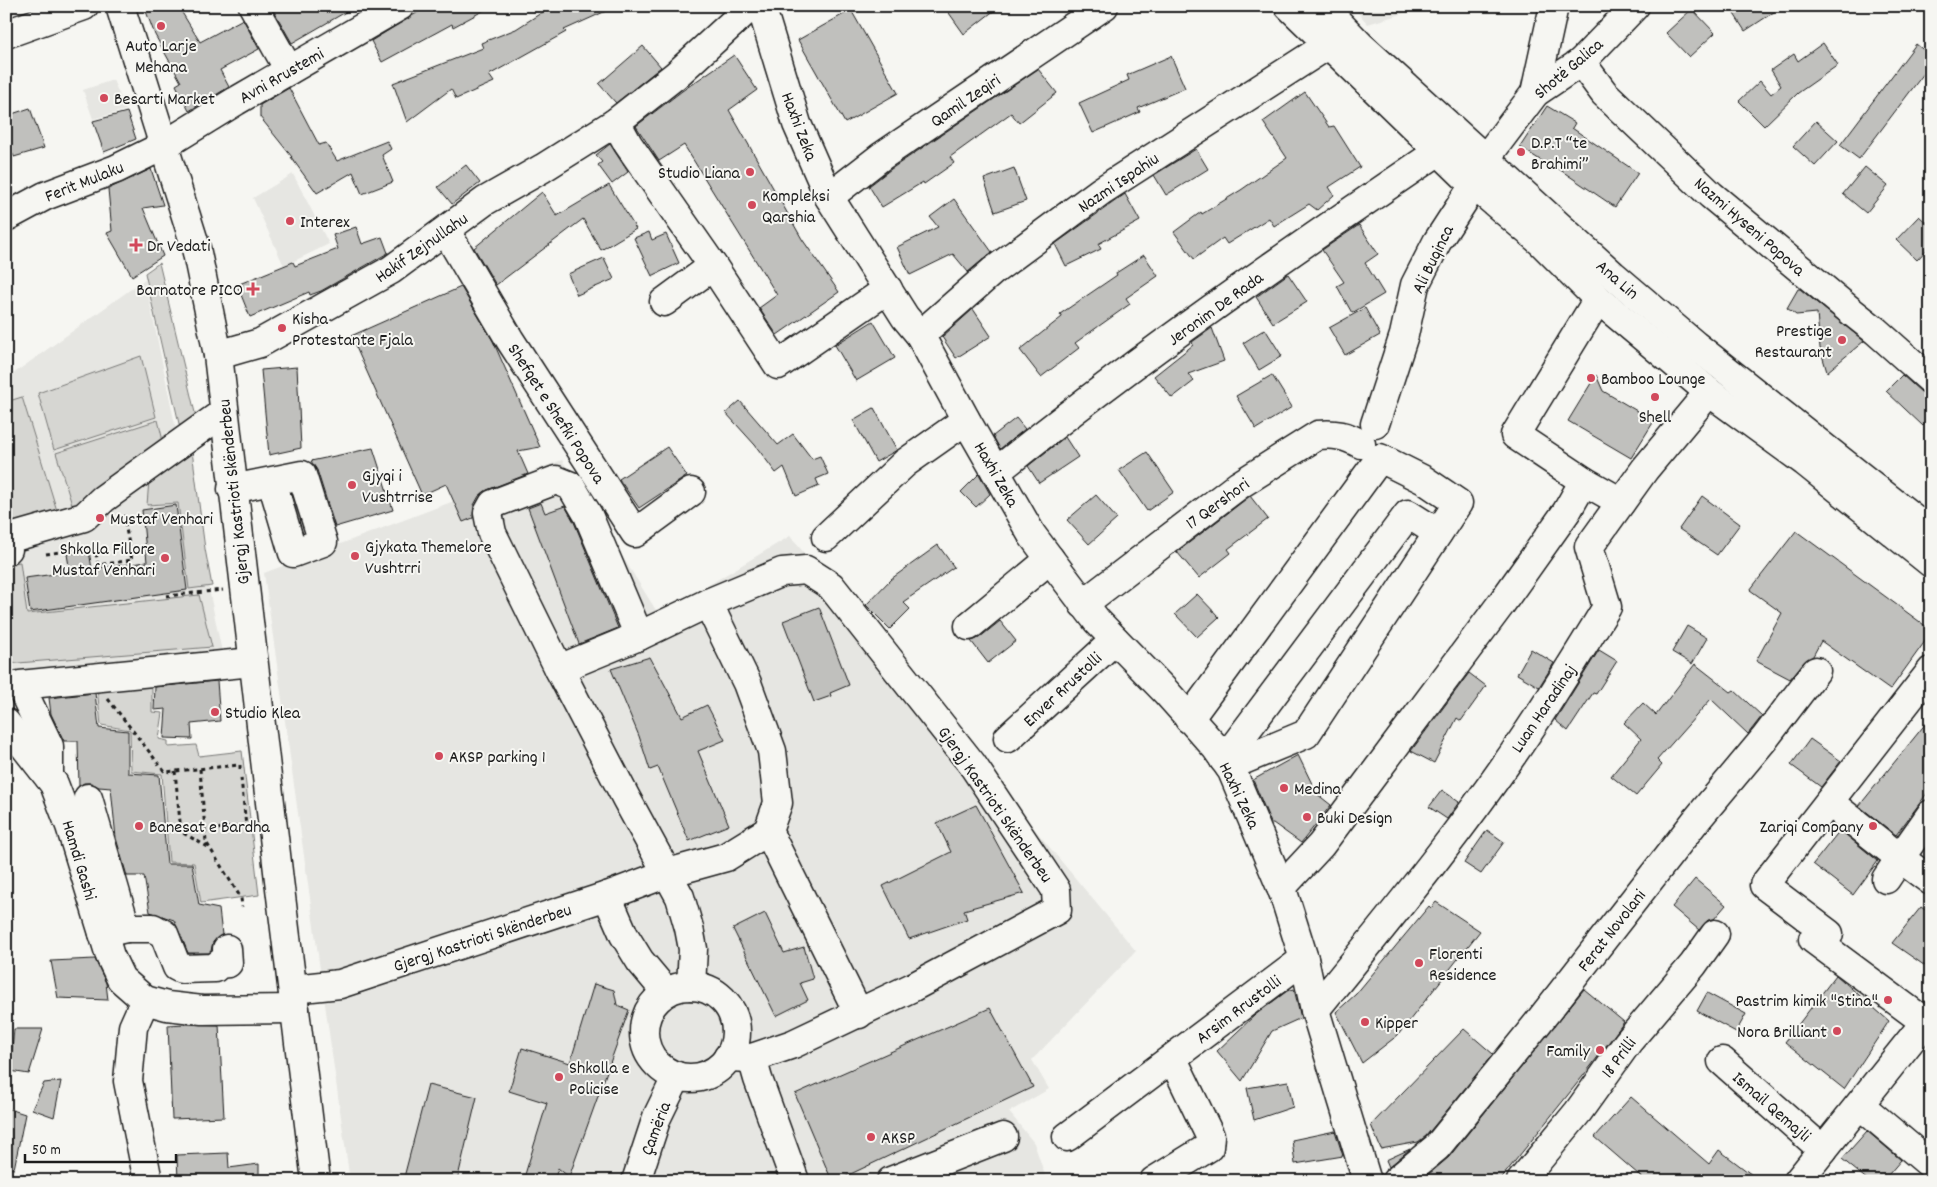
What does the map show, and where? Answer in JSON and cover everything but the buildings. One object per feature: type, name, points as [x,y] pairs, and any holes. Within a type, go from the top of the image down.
[{"type":"street","points":[[6,34],[84,6]]},
{"type":"street","name":"Gjergj Kastrioti Skënderbeu","points":[[120,6],[196,248],[218,355],[232,489],[316,1181]]},
{"type":"street","points":[[253,6],[289,70]]},
{"type":"street","name":"Hakif Zejnullahu","points":[[218,355],[260,343],[391,270],[485,201],[543,168],[616,122],[676,75],[751,6]]},
{"type":"street","name":"Haxhi Zeka","points":[[761,6],[797,124],[829,197],[905,317],[920,334],[966,420],[1032,535],[1084,604],[1115,640],[1166,692],[1216,748],[1226,763],[1281,888],[1304,959],[1315,1010],[1367,1181]]},
{"type":"street","name":"Qamil Zeqiri","points":[[829,197],[882,156],[1104,6]]},
{"type":"street","name":"Ana Lin","points":[[1289,6],[1474,185],[1541,242],[1598,299],[1709,392],[1805,462],[1931,563]]},
{"type":"street","name":"Ana Lin","points":[[1322,6],[1360,45],[1628,288],[1695,345],[1931,532]]},
{"type":"street","points":[[1535,93],[1554,6]]},
{"type":"street","name":"Shotë Galica","points":[[1486,158],[1535,93],[1581,62],[1635,6]]},
{"type":"street","name":"Avni Rrustemi","points":[[163,146],[395,8]]},
{"type":"street","name":"Nazmi Ispahiu","points":[[920,334],[993,271],[1101,191],[1328,45]]},
{"type":"street","name":"Nazmi Hyseni Popova","points":[[1581,62],[1604,93],[1711,195],[1876,331],[1931,380]]},
{"type":"street","points":[[616,122],[628,144],[713,266],[778,365],[888,289]]},
{"type":"street","name":"Ferit Mulaku","points":[[6,217],[45,196],[116,169],[163,146]]},
{"type":"street","name":"Jeronim De Rada","points":[[996,472],[1064,418],[1201,318],[1326,228],[1439,151]]},
{"type":"street","name":"Ali Buqinca","points":[[1368,434],[1404,335],[1415,285],[1437,242],[1474,185],[1486,158]]},
{"type":"street","name":"Shefqet e Shefki Popova","points":[[446,231],[510,340],[635,533],[692,492]]},
{"type":"street","points":[[664,302],[713,266]]},
{"type":"street","name":"Ana Lin","points":[[1584,481],[1515,435],[1598,299]]},
{"type":"street","name":"Luan Haradinaj","points":[[1315,1010],[1478,802],[1530,730],[1607,607],[1588,547],[1645,469],[1709,392]]},
{"type":"street","points":[[6,551],[8,549],[8,539],[84,517],[103,499],[224,412]]},
{"type":"street","name":"Haxhi Zeka","points":[[826,537],[904,463],[966,420]]},
{"type":"street","name":"17 Qershori","points":[[1084,604],[1239,485],[1318,435],[1332,433],[1350,438],[1368,434]]},
{"type":"street","points":[[1189,719],[1380,458],[1430,484],[1458,503],[1306,734],[1226,763]]},
{"type":"street","points":[[639,636],[588,515],[571,486],[556,480],[492,504],[488,513],[492,532],[559,669],[680,897],[693,950],[679,989]]},
{"type":"street","points":[[1281,888],[1321,844],[1501,604],[1567,511],[1584,481],[1621,502]]},
{"type":"street","points":[[232,489],[272,482]]},
{"type":"street","points":[[1226,763],[1430,484]]},
{"type":"street","points":[[1408,514],[1438,533]]},
{"type":"street","points":[[969,626],[1050,560]]},
{"type":"street","name":"Gjergj Kastrioti Skënderbeu","points":[[559,669],[639,636],[708,603],[782,572],[806,570],[831,586],[972,764],[1056,890],[1056,910],[859,1014]]},
{"type":"street","points":[[1357,583],[1389,606]]},
{"type":"street","points":[[708,603],[747,683],[772,751],[778,803],[768,832],[859,1014],[793,1044],[740,1058],[708,1074],[688,1078],[677,1076],[663,1069],[651,1058],[644,1038],[644,1027],[648,1012],[657,999],[679,989],[708,990],[723,1000],[735,1023],[735,1040],[740,1058],[758,1078],[795,1181]]},
{"type":"street","name":"Enver Rrustolli","points":[[1008,738],[1115,640]]},
{"type":"street","points":[[49,777],[49,746],[20,685],[253,662]]},
{"type":"street","name":"Ferat Novolani","points":[[1396,1181],[1437,1148],[1816,671]]},
{"type":"street","points":[[1798,1181],[1928,1018],[1821,937],[1764,885],[1931,671]]},
{"type":"street","name":"Hamdi Gashi","points":[[6,723],[54,784],[114,930],[110,956],[121,979],[145,1000],[167,1006],[202,1010],[294,999]]},
{"type":"street","points":[[88,798],[114,930],[153,928],[164,934],[176,967],[181,969],[215,968],[219,964],[228,963],[227,950]]},
{"type":"street","points":[[1829,802],[1893,868],[1931,881]]},
{"type":"street","points":[[1893,868],[1931,814]]},
{"type":"street","name":"Gjergj Kastrioti Skënderbeu","points":[[294,999],[607,896],[668,874],[726,857],[768,832]]},
{"type":"street","points":[[607,896],[624,935],[640,961],[679,989]]},
{"type":"street","name":"18 Prilli","points":[[1520,1181],[1578,1112],[1628,1042],[1693,965],[1715,934]]},
{"type":"street","name":"Arsim Rrustolli","points":[[1067,1137],[1304,959]]},
{"type":"street","points":[[145,1000],[133,1027],[128,1081],[148,1181]]},
{"type":"street","points":[[1154,1181],[1209,1147],[1210,1136],[1173,1059]]},
{"type":"street","name":"Ismail Qemajli","points":[[1722,1061],[1823,1150]]},
{"type":"street","name":"Çamëria","points":[[636,1181],[657,1117],[677,1076]]},
{"type":"street","points":[[1860,1105],[1931,1165]]},
{"type":"street","points":[[891,1181],[1003,1137]]},
{"type":"path","points":[[166,596],[244,587]]},
{"type":"path","points":[[91,678],[165,772],[240,765],[246,826],[206,830]]},
{"type":"path","points":[[200,769],[206,842],[241,898],[242,907]]},
{"type":"path","points":[[174,771],[181,832],[211,849]]},
{"type":"shaded area","points":[[1352,6],[1428,6],[1368,24]]},
{"type":"shaded area","name":"Besarti Market","points":[[113,80],[126,110],[93,119],[83,90]]},
{"type":"shaded area","name":"Interex","points":[[293,174],[329,244],[284,266],[253,198]]},
{"type":"shaded area","points":[[159,263],[196,417],[180,428],[145,273]]},
{"type":"shaded area","name":"Mustaf Venhari","points":[[145,279],[223,657],[6,675],[6,379]]},
{"type":"shaded area","points":[[141,356],[156,417],[54,450],[38,393]]},
{"type":"shaded area","points":[[22,397],[58,514],[6,531],[6,402]]},
{"type":"shaded area","points":[[158,420],[163,441],[73,508],[56,453]]},
{"type":"shaded area","points":[[192,451],[205,549],[212,586],[189,589],[178,503],[147,505],[149,480]]},
{"type":"shaded area","points":[[562,460],[659,615],[790,536],[1136,951],[1032,1060],[1049,1089],[1009,1112],[1034,1143],[1047,1181],[350,1181],[264,573]]},
{"type":"shaded area","points":[[20,562],[27,614],[199,595],[212,647],[6,664],[6,564]]},
{"type":"shaded area","points":[[152,674],[152,712],[163,713],[159,739],[168,741],[168,747],[196,745],[199,756],[242,751],[259,895],[201,903],[194,863],[169,862],[162,774],[131,771],[130,730],[101,725],[96,679]]},
{"type":"place","name":"Auto Larje Mehana","points":[[161,26]]},
{"type":"place","name":"Besarti Market","points":[[104,98]]},
{"type":"place","name":"D.P.T “te Brahimi”","points":[[1521,152]]},
{"type":"place","name":"Studio Liana","points":[[750,172]]},
{"type":"place","name":"Kompleksi Qarshia","points":[[752,205]]},
{"type":"place","name":"Interex","points":[[290,221]]},
{"type":"place","name":"Dr Vedati","points":[[136,245]]},
{"type":"place","name":"Barnatore PICO","points":[[253,289]]},
{"type":"place","name":"Kisha Protestante Fjala","points":[[282,328]]},
{"type":"place","name":"Prestige Restaurant","points":[[1842,340]]},
{"type":"place","name":"Bamboo Lounge","points":[[1591,378]]},
{"type":"place","name":"Shell","points":[[1655,397]]},
{"type":"place","name":"Gjyqi i Vushtrrise","points":[[352,485]]},
{"type":"place","name":"Mustaf Venhari","points":[[100,518]]},
{"type":"place","name":"Gjykata Themelore Vushtrri","points":[[355,556]]},
{"type":"place","name":"Shkolla Fillore Mustaf Venhari","points":[[165,558]]},
{"type":"place","name":"Studio Klea","points":[[215,712]]},
{"type":"place","name":"AKSP parking 1","points":[[439,756]]},
{"type":"place","name":"Medina","points":[[1284,788]]},
{"type":"place","name":"Buki Design","points":[[1307,817]]},
{"type":"place","name":"Banesat e Bardha","points":[[139,826]]},
{"type":"place","name":"Zariqi Company","points":[[1873,826]]},
{"type":"place","name":"Florenti Residence","points":[[1419,963]]},
{"type":"place","name":"Pastrim kimik \"Stina\"","points":[[1888,1000]]},
{"type":"place","name":"Kipper","points":[[1365,1022]]},
{"type":"place","name":"Nora Brilliant","points":[[1837,1031]]},
{"type":"place","name":"Family","points":[[1600,1050]]},
{"type":"place","name":"Shkolla e Policise","points":[[559,1077]]},
{"type":"place","name":"AKSP","points":[[871,1137]]}]
